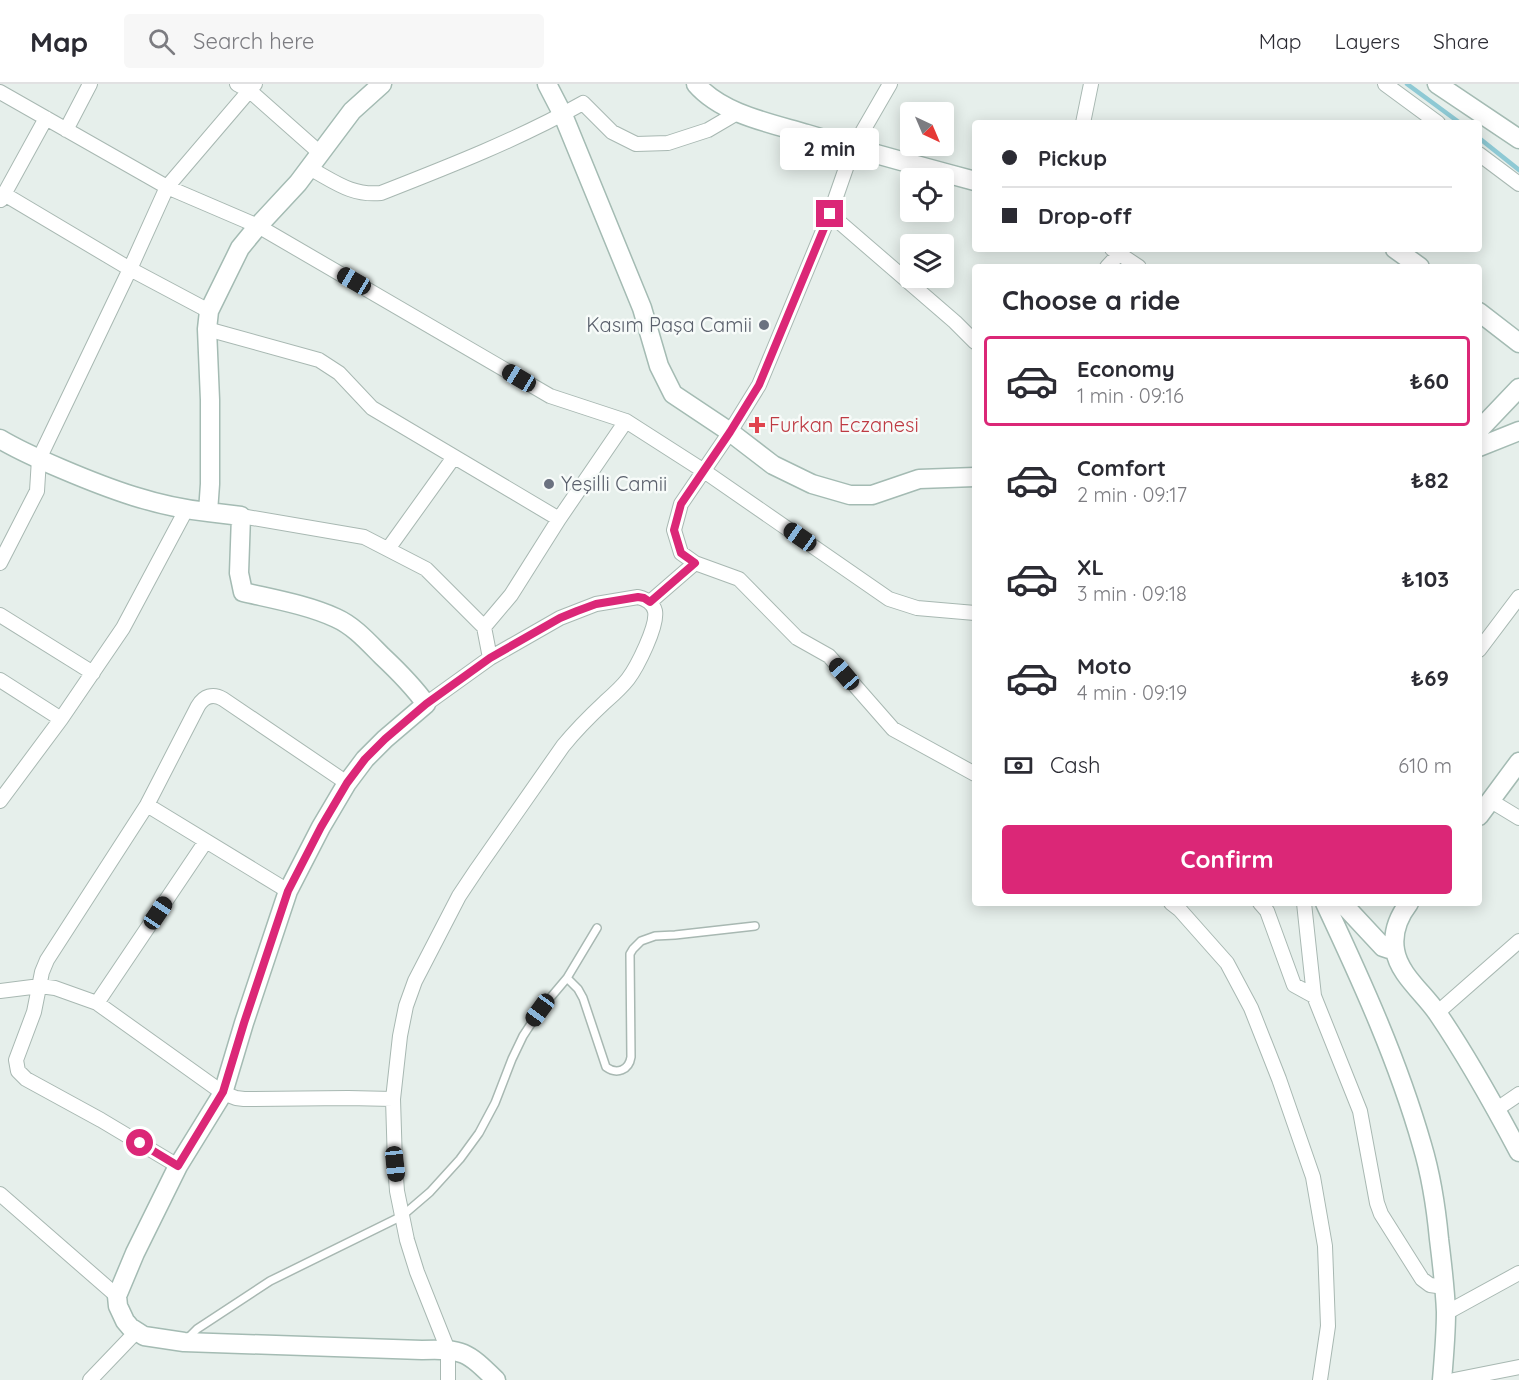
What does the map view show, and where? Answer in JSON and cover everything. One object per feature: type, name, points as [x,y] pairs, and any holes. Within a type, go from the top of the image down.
[{"type":"street","points":[[66,130],[90,84]]},
{"type":"street","points":[[237,84],[253,88],[315,160],[352,191],[368,194],[381,193],[455,164],[563,115],[583,103],[612,132],[636,144],[668,143],[708,130],[737,113]]},
{"type":"street","points":[[208,512],[210,400],[208,320],[240,248],[298,183],[352,111],[382,84]]},
{"type":"street","points":[[548,84],[563,115],[642,308],[659,366],[673,394],[730,432],[773,465],[812,484],[850,495],[872,495],[919,479],[972,477]]},
{"type":"street","points":[[696,84],[703,93],[737,113],[972,181]]},
{"type":"street","points":[[890,84],[853,148],[830,214],[759,385],[681,504],[674,530],[681,553],[695,563],[739,579],[797,638],[829,656],[892,729],[972,772]]},
{"type":"street","points":[[1084,120],[1092,84]]},
{"type":"street","points":[[1385,84],[1434,120]]},
{"type":"street","points":[[1437,84],[1519,140]]},
{"type":"street","points":[[0,563],[37,491],[39,459],[130,269],[166,187],[253,88]]},
{"type":"street","points":[[0,92],[166,187],[258,226],[550,396],[626,421],[704,471],[889,598],[917,608],[972,613]]},
{"type":"street","points":[[46,118],[2,198],[130,269],[208,320],[319,360],[339,373],[372,408],[559,519]]},
{"type":"street","points":[[1482,156],[1519,184]]},
{"type":"street","points":[[830,214],[972,339]]},
{"type":"street","points":[[1116,252],[1134,264]]},
{"type":"street","points":[[1399,252],[1416,264]]},
{"type":"street","points":[[1482,314],[1519,343]]},
{"type":"street","points":[[1482,427],[1519,388]]},
{"type":"street","points":[[484,627],[511,595],[559,519],[626,421]]},
{"type":"street","points":[[1482,446],[1519,431]]},
{"type":"street","points":[[0,439],[12,447],[108,489],[186,510],[241,516],[364,537],[426,569],[484,627],[490,658]]},
{"type":"street","points":[[388,549],[454,457]]},
{"type":"street","points":[[0,801],[61,719],[123,628],[186,510]]},
{"type":"street","points":[[241,516],[239,573],[243,592],[321,611],[338,619],[368,641],[411,685],[426,704]]},
{"type":"street","points":[[650,602],[695,563]]},
{"type":"street","points":[[448,1380],[448,1350],[417,1272],[407,1240],[395,1164],[393,1099],[406,1006],[415,981],[459,896],[477,869],[563,746],[618,690],[636,666],[655,620],[654,607],[644,598],[638,597],[586,607],[560,618],[490,658],[426,704],[365,759],[347,783],[321,827],[288,891],[223,1092],[178,1166],[135,1253],[117,1296],[121,1314],[130,1327],[144,1336],[184,1342],[448,1350],[458,1351],[468,1356],[496,1380]]},
{"type":"street","points":[[1482,646],[1519,597]]},
{"type":"street","points":[[0,615],[93,673]]},
{"type":"street","points":[[0,680],[61,719]]},
{"type":"street","points":[[178,1166],[21,1076],[16,1060],[34,1012],[42,972],[47,960],[147,805],[198,705],[205,698],[210,696],[223,699],[347,783]]},
{"type":"street","points":[[1482,812],[1519,762]]},
{"type":"street","points":[[1491,801],[1519,818]]},
{"type":"street","points":[[147,805],[288,891]]},
{"type":"street","points":[[97,1003],[206,841]]},
{"type":"street","points":[[1175,906],[1227,963],[1251,1008],[1279,1079],[1313,1177],[1325,1246],[1328,1326],[1320,1380]]},
{"type":"street","points":[[1263,906],[1268,911],[1294,985],[1314,996]]},
{"type":"street","points":[[1304,906],[1314,996],[1360,1111],[1381,1214],[1422,1279],[1430,1285],[1444,1287]]},
{"type":"street","points":[[1326,906],[1380,1023],[1422,1146],[1436,1213],[1444,1287],[1446,1313],[1442,1380]]},
{"type":"street","points":[[1345,906],[1383,947],[1395,950]]},
{"type":"street","points":[[1407,906],[1396,927],[1395,950],[1402,968],[1437,1013],[1497,1110],[1519,1152]]},
{"type":"street","points":[[1437,1013],[1519,940]]},
{"type":"street","points":[[0,991],[40,986],[55,988],[97,1003],[230,1096],[244,1099],[393,1099]]},
{"type":"street","points":[[1497,1110],[1519,1094]]},
{"type":"street","points":[[0,1194],[117,1296]]},
{"type":"street","points":[[1446,1313],[1519,1273]]},
{"type":"street","points":[[90,1380],[136,1332]]},
{"type":"street","points":[[1454,1380],[1519,1368]]},
{"type":"lane","points":[[567,978],[584,998],[606,1067],[610,1070],[621,1071],[628,1066],[631,1057],[630,954],[637,945],[655,936],[755,926]]},
{"type":"lane","points":[[184,1342],[197,1329],[270,1281],[402,1216],[430,1192],[470,1147],[488,1118],[523,1036],[540,1010],[567,978],[597,928]]},
{"type":"waterway","points":[[1407,84],[1456,120]]},
{"type":"waterway","points":[[1482,140],[1519,170]]},
{"type":"place","name":"Kasım Paşa Camii","points":[[764,325]]},
{"type":"place","name":"Furkan Eczanesi","points":[[757,425]]},
{"type":"place","name":"Yeşilli Camii","points":[[549,484]]},
{"type":"route","points":[[140,1143],[178,1166],[223,1092],[288,891],[321,827],[347,783],[365,759],[426,704],[490,658],[560,618],[596,604],[638,597],[650,602],[695,563],[681,553],[674,530],[681,504],[759,385],[830,214]]}]
